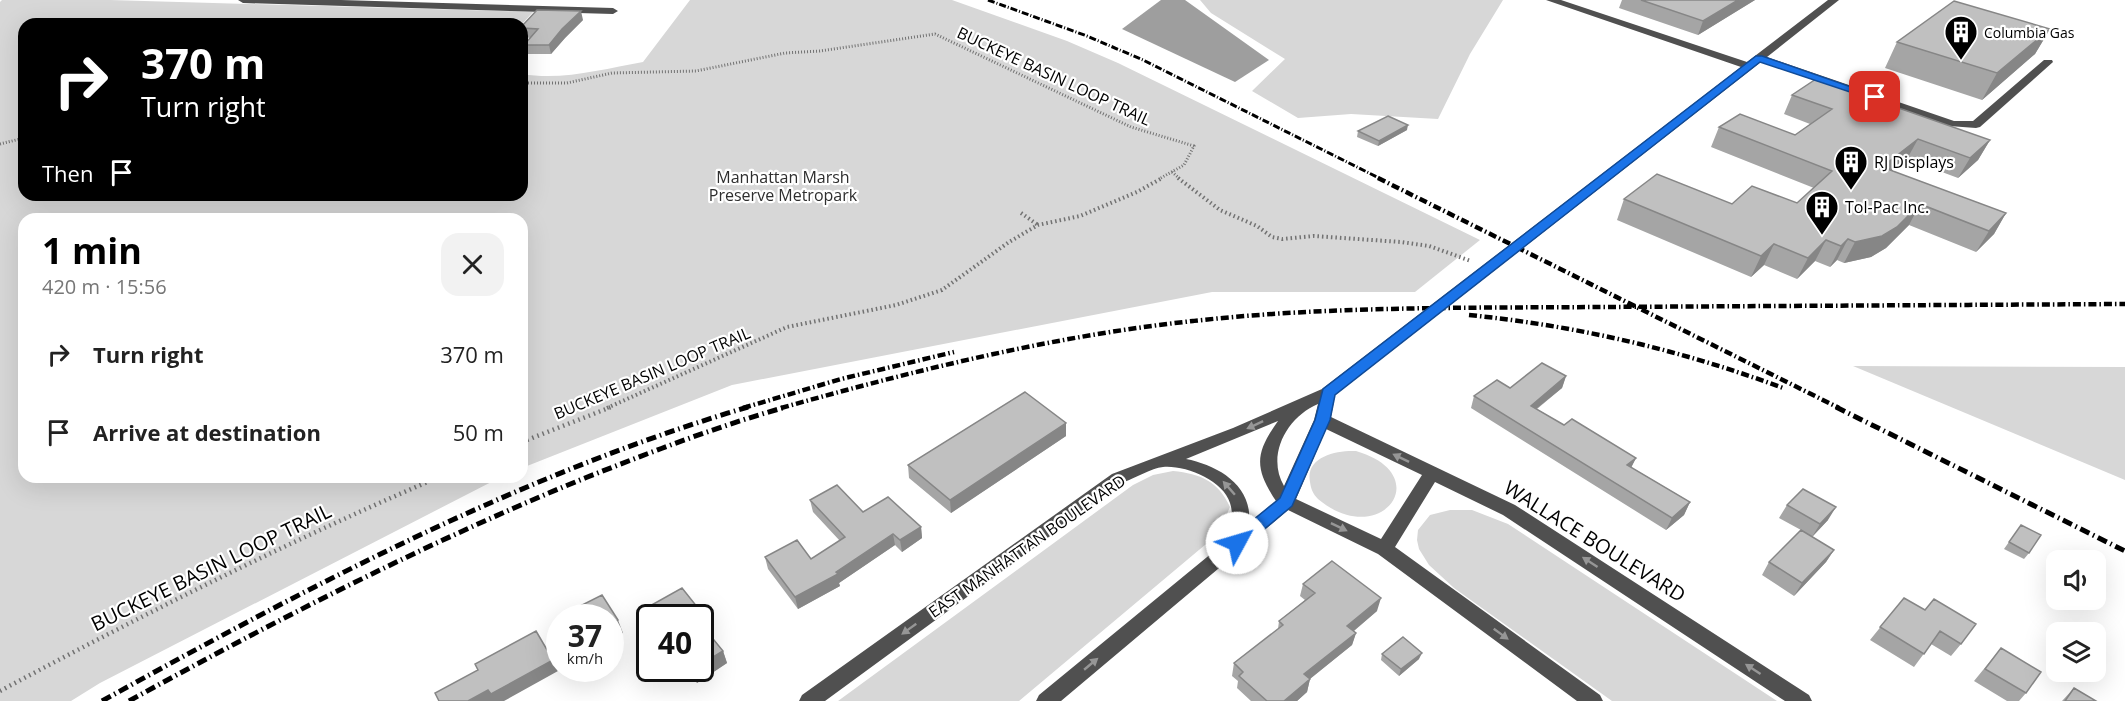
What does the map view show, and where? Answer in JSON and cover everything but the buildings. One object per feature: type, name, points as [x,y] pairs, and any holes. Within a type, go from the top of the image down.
[{"type":"street","points":[[243,0],[438,3],[613,11]]},
{"type":"street","points":[[1551,0],[1953,124],[1976,125],[2048,62]]},
{"type":"street","name":"EAST MANHATTAN BOULEVARD","points":[[809,701],[1118,478],[1239,432],[1328,393],[1834,0]]},
{"type":"street","points":[[1046,701],[1286,502],[1322,420],[1328,393]]},
{"type":"street","points":[[1303,403],[1282,427],[1269,448],[1267,467],[1286,502],[1384,549],[1593,701]]},
{"type":"street","name":"WALLACE BOULEVARD","points":[[1322,420],[1509,510],[1802,701]]},
{"type":"street","points":[[1157,462],[1180,462],[1201,468],[1221,479],[1235,494],[1241,514],[1237,543]]},
{"type":"street","points":[[1384,549],[1432,473]]},
{"type":"path","name":"BUCKEYE BASIN LOOP TRAIL","points":[[528,83],[567,83],[612,73],[696,71],[785,53],[820,51],[935,34],[1131,127],[1194,146],[1184,165],[1172,172],[1137,192],[1080,216],[1038,225],[1009,242],[942,290],[896,306],[787,327],[640,395],[528,440]]},
{"type":"path","points":[[0,144],[18,140]]},
{"type":"path","points":[[1172,172],[1188,187],[1220,210],[1257,226],[1272,237],[1282,239],[1314,236],[1429,246],[1489,268]]},
{"type":"path","points":[[1021,213],[1038,225]]},
{"type":"path","name":"BUCKEYE BASIN LOOP TRAIL","points":[[0,691],[147,612],[425,483]]},
{"type":"green space","name":"Manhattan Marsh Preserve Metropark","points":[[2,0],[110,0],[533,12],[528,18],[18,18],[18,201],[528,201],[528,75],[567,75],[643,62],[690,0],[952,0],[1067,41],[1118,63],[1480,240],[1415,292],[1212,292],[732,385],[528,466],[528,213],[18,213],[18,483],[489,483],[100,683],[71,701],[0,701],[0,2]]},
{"type":"green space","points":[[1200,0],[1503,0],[1470,54],[1438,119],[1351,114],[1298,118],[1252,91],[1285,59],[1211,13]]},
{"type":"green space","points":[[1853,366],[2125,367],[2125,480]]},
{"type":"green space","points":[[1356,451],[1380,462],[1393,476],[1396,490],[1391,504],[1379,513],[1362,517],[1341,513],[1318,499],[1310,482],[1312,466],[1317,461],[1331,454]]},
{"type":"green space","points":[[1173,471],[1192,474],[1208,480],[1225,498],[1230,507],[1218,534],[1019,701],[838,701],[1133,485],[1153,475]]},
{"type":"green space","points":[[1450,510],[1472,510],[1508,524],[1777,701],[1612,701],[1454,588],[1429,565],[1419,549],[1418,530],[1430,515]]},
{"type":"shaded area","points":[[1161,0],[1185,0],[1269,60],[1235,82],[1122,29]]},
{"type":"railway","points":[[988,0],[1087,36],[1143,60],[1381,179]]},
{"type":"railway","points":[[1378,178],[1636,307]]},
{"type":"railway","points":[[1636,307],[2125,304]]},
{"type":"railway","points":[[781,408],[883,380],[985,356],[1141,327],[1244,316],[1346,310],[1636,307]]},
{"type":"railway","points":[[1636,307],[1839,408]]},
{"type":"railway","points":[[1469,315],[1550,326],[1629,341],[1706,362],[1783,388]]},
{"type":"railway","points":[[743,408],[841,379],[954,352]]},
{"type":"railway","points":[[102,701],[258,616],[417,536],[498,499],[664,434],[748,407]]},
{"type":"railway","points":[[129,701],[297,611],[468,528],[585,478],[710,431],[786,407]]},
{"type":"railway","points":[[1836,407],[2125,551]]},
{"type":"place","name":"Columbia Gas","points":[[1961,61]]},
{"type":"place","name":"RJ Displays","points":[[1851,191]]},
{"type":"place","name":"Tol-Pac Inc.","points":[[1822,236]]},
{"type":"route","points":[[1237,543],[1286,502],[1322,420],[1328,393],[1759,58],[1875,97]]}]
